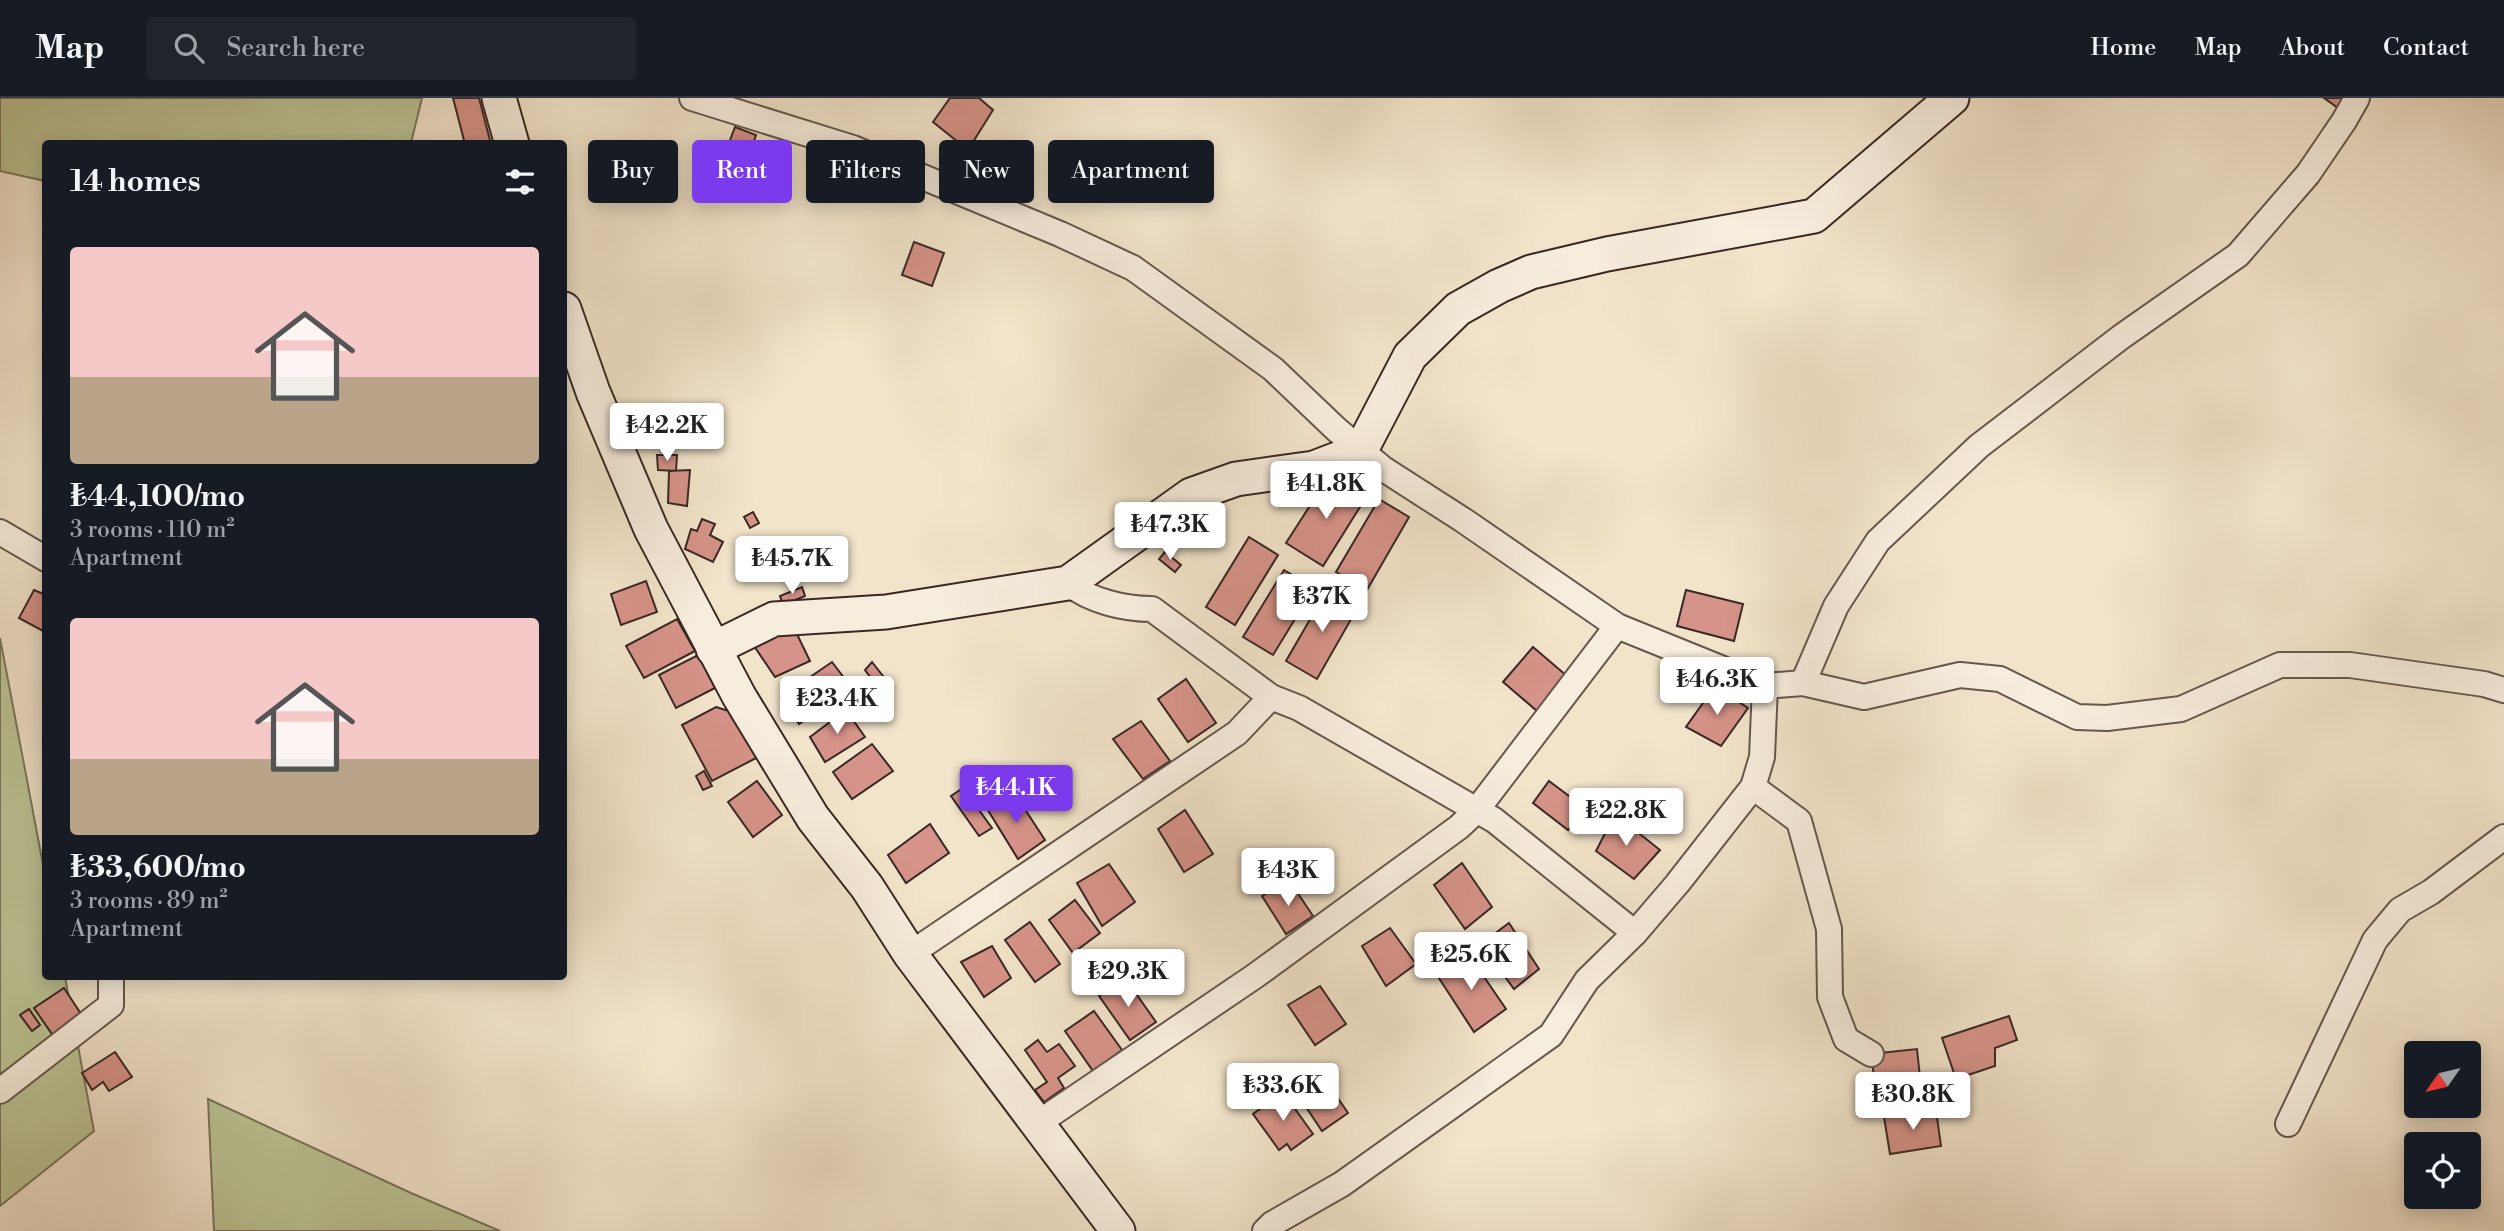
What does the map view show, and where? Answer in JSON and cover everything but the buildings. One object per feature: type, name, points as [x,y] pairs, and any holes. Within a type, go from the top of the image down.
[{"type":"street","points":[[499,98],[511,140]]},
{"type":"street","points":[[692,98],[853,148],[1133,268],[1273,369],[1382,468],[1617,626],[1765,686],[1803,683],[1864,697],[1960,675],[2000,679],[2077,717],[2107,718],[2181,709],[2280,665],[2350,666],[2484,684],[2504,690]]},
{"type":"street","points":[[713,649],[774,619],[886,612],[1068,583],[1191,495],[1236,479],[1314,468],[1361,450],[1410,356],[1458,309],[1499,286],[1531,272],[1608,254],[1814,216],[1952,98]]},
{"type":"street","points":[[1803,683],[1836,606],[1878,541],[1979,446],[2121,337],[2238,255],[2308,174],[2357,98]]},
{"type":"street","points":[[567,318],[593,392],[651,529],[713,649],[813,818],[867,887],[910,954],[1118,1231]]},
{"type":"street","points":[[0,532],[42,557]]},
{"type":"street","points":[[1068,583],[1080,593],[1130,609],[1152,609],[1271,697],[1299,708],[1494,820],[1635,933]]},
{"type":"street","points":[[1038,1123],[1255,976],[1459,827],[1476,811],[1617,626]]},
{"type":"street","points":[[1265,1231],[1272,1224],[1342,1184],[1551,1035],[1587,980],[1635,933],[1753,787],[1762,757],[1765,686]]},
{"type":"street","points":[[910,954],[1237,733],[1271,697]]},
{"type":"street","points":[[1753,787],[1799,821],[1829,929],[1830,997],[1846,1040],[1871,1054]]},
{"type":"street","points":[[2288,1124],[2375,940],[2400,910],[2431,892],[2504,836]]},
{"type":"street","points":[[0,1091],[111,1005],[111,980]]},
{"type":"green space","points":[[0,98],[422,98],[412,140],[42,140],[42,180],[0,171]]},
{"type":"green space","points":[[0,638],[42,859],[42,980],[66,980],[94,1131],[0,1206]]},
{"type":"green space","points":[[208,1099],[411,1193],[500,1231],[214,1231]]}]
